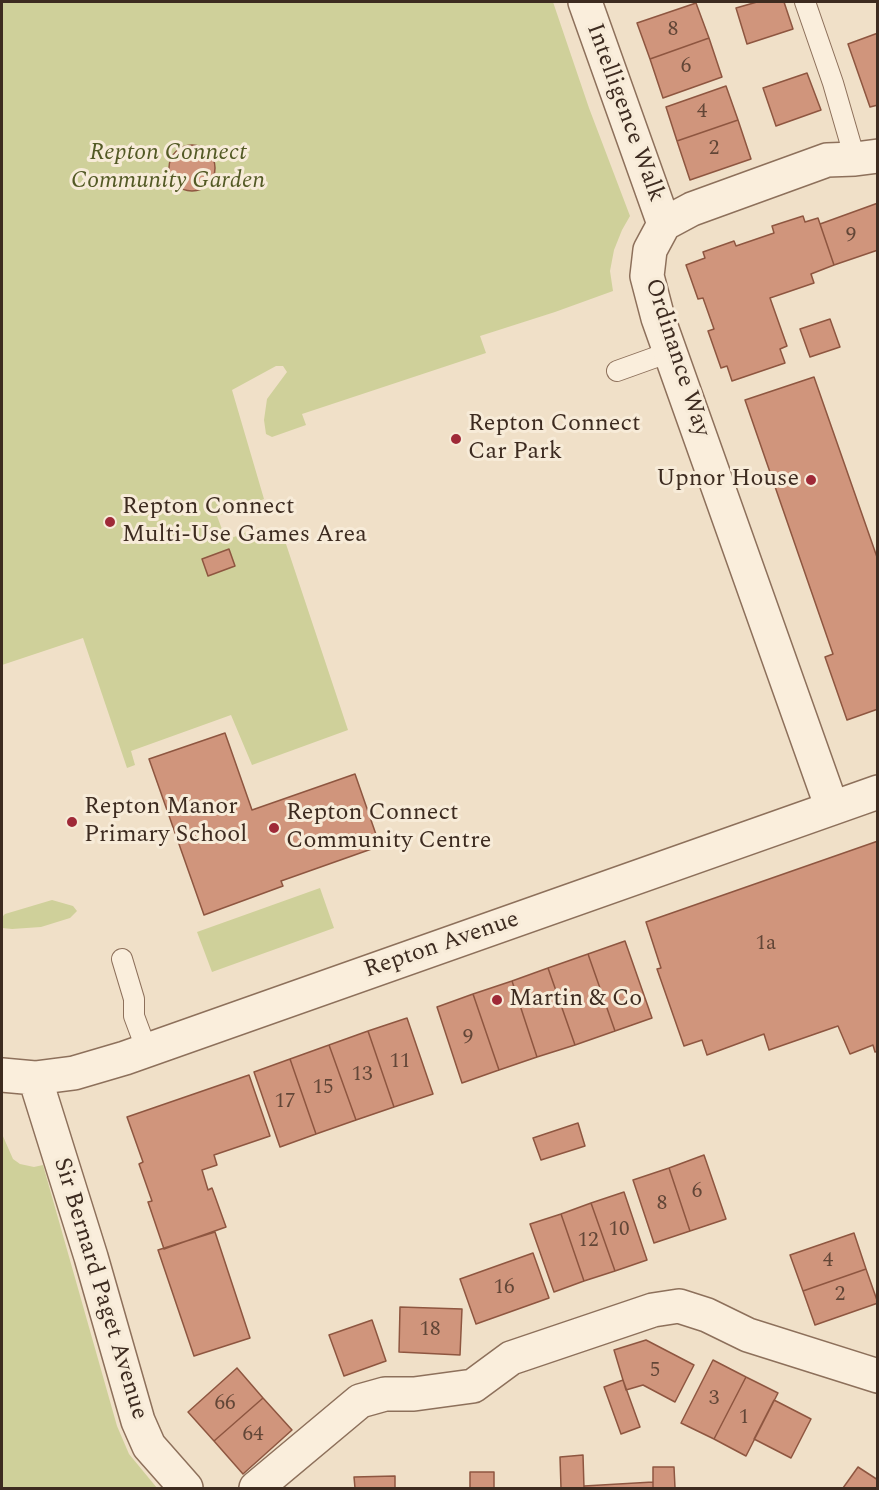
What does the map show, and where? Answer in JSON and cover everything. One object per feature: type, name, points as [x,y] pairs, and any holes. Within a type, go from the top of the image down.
[{"type":"street","name":"Intelligence Walk","points":[[585,2],[664,224]]},
{"type":"street","points":[[664,224],[692,209],[827,159],[866,158]]},
{"type":"street","name":"Ordinance Way","points":[[664,224],[650,250],[646,276],[658,318],[832,808]]},
{"type":"street","name":"Repton Avenue","points":[[2,1075],[35,1078],[74,1072],[147,1050],[878,792]]},
{"type":"street","name":"Sir Bernard Paget Avenue","points":[[35,1078],[91,1257],[138,1421],[149,1446],[186,1488]]},
{"type":"street","points":[[256,1488],[360,1401],[385,1394],[414,1394],[473,1386],[511,1358],[653,1310],[679,1306],[707,1314],[748,1335],[878,1376]]},
{"type":"lane","points":[[805,2],[832,83],[866,158]]},
{"type":"lane","points":[[617,371],[670,352]]},
{"type":"lane","points":[[122,960],[134,999],[134,1016],[147,1050]]},
{"type":"green space","name":"Repton Connect Community Garden","points":[[2,2],[553,2],[589,108],[630,216],[614,250],[610,271],[613,291],[480,336],[486,353],[302,414],[306,425],[272,437],[266,434],[264,420],[267,399],[287,372],[283,366],[276,366],[232,390],[264,499],[217,516],[226,540],[260,527],[285,541],[348,730],[252,765],[231,715],[131,751],[135,765],[127,768],[83,638],[2,665]]},
{"type":"green space","points":[[320,888],[334,928],[212,972],[197,932]]},
{"type":"green space","points":[[52,900],[73,906],[77,911],[70,918],[41,927],[2,928],[2,917],[5,914]]},
{"type":"green space","points":[[2,1134],[13,1159],[20,1164],[34,1167],[43,1165],[117,1426],[129,1454],[157,1488],[2,1488]]},
{"type":"building","points":[[757,2],[784,2],[793,29],[747,44],[736,8]]},
{"type":"building","points":[[696,3],[709,38],[650,59],[637,23]]},
{"type":"building","points":[[878,33],[878,105],[870,107],[848,44]]},
{"type":"building","points":[[709,38],[722,77],[663,98],[650,59]]},
{"type":"building","points":[[807,73],[821,110],[776,126],[763,88]]},
{"type":"building","points":[[726,86],[738,120],[677,141],[666,107]]},
{"type":"building","points":[[738,120],[751,159],[690,180],[677,141]]},
{"type":"building","points":[[192,145],[201,146],[209,151],[214,159],[214,177],[209,185],[201,190],[192,191],[183,190],[175,185],[170,177],[169,168],[170,159],[175,151],[183,146]]},
{"type":"building","points":[[878,203],[878,250],[834,265],[820,224]]},
{"type":"building","points":[[803,216],[805,222],[818,218],[834,265],[811,274],[814,283],[770,298],[787,346],[780,349],[785,363],[732,381],[727,366],[721,368],[708,331],[714,329],[703,298],[698,299],[686,265],[705,258],[703,252],[734,241],[736,246],[774,233],[772,226]]},
{"type":"building","points":[[830,319],[840,347],[810,357],[800,329]]},
{"type":"building","name":"Upnor House","points":[[814,377],[878,560],[878,709],[847,720],[825,657],[833,654],[745,400]]},
{"type":"building","points":[[229,549],[235,566],[208,576],[202,559]]},
{"type":"building","name":"Repton Connect Community Centre","points":[[225,733],[252,810],[355,774],[380,846],[281,881],[283,886],[204,915],[149,759]]},
{"type":"building","points":[[878,841],[878,1051],[875,1052],[873,1045],[850,1054],[838,1026],[769,1050],[764,1034],[707,1055],[702,1040],[684,1046],[657,969],[661,968],[646,922]]},
{"type":"building","points":[[625,941],[652,1018],[615,1031],[588,954]]},
{"type":"building","points":[[588,954],[615,1031],[575,1045],[548,968]]},
{"type":"building","points":[[548,968],[575,1045],[537,1057],[512,981]]},
{"type":"building","points":[[512,981],[537,1057],[499,1070],[473,994]]},
{"type":"building","points":[[473,994],[499,1070],[462,1083],[437,1007]]},
{"type":"building","points":[[407,1018],[433,1094],[394,1107],[368,1031]]},
{"type":"building","points":[[368,1031],[394,1107],[356,1120],[329,1045]]},
{"type":"building","points":[[329,1045],[356,1120],[316,1134],[290,1059]]},
{"type":"building","points":[[290,1059],[316,1134],[280,1147],[254,1072]]},
{"type":"building","points":[[249,1075],[270,1136],[214,1155],[217,1165],[202,1170],[208,1190],[212,1188],[226,1227],[164,1249],[148,1202],[152,1201],[139,1164],[143,1162],[127,1117]]},
{"type":"building","points":[[578,1123],[585,1146],[541,1160],[533,1138]]},
{"type":"building","points":[[704,1155],[726,1219],[690,1231],[669,1168]]},
{"type":"building","points":[[669,1168],[690,1231],[654,1243],[633,1180]]},
{"type":"building","points":[[624,1192],[647,1260],[615,1271],[591,1203]]},
{"type":"building","points":[[591,1203],[615,1271],[584,1281],[561,1214]]},
{"type":"building","points":[[561,1214],[584,1281],[554,1292],[530,1224]]},
{"type":"building","points":[[215,1232],[250,1338],[194,1356],[158,1250]]},
{"type":"building","points":[[854,1233],[866,1269],[803,1291],[790,1255]]},
{"type":"building","points":[[533,1253],[549,1298],[476,1324],[460,1279]]},
{"type":"building","points":[[866,1269],[878,1303],[815,1325],[803,1291]]},
{"type":"building","points":[[400,1307],[462,1309],[460,1355],[399,1352]]},
{"type":"building","points":[[372,1320],[386,1361],[344,1376],[329,1335]]},
{"type":"building","points":[[646,1340],[694,1365],[675,1402],[643,1385],[626,1390],[614,1350]]},
{"type":"building","points":[[713,1360],[746,1377],[714,1439],[681,1423]]},
{"type":"building","points":[[237,1368],[263,1398],[214,1441],[188,1412]]},
{"type":"building","points":[[746,1377],[778,1393],[746,1456],[714,1439]]},
{"type":"building","points":[[623,1380],[640,1427],[621,1434],[604,1387]]},
{"type":"building","points":[[263,1398],[292,1430],[243,1474],[214,1441]]},
{"type":"building","points":[[774,1400],[811,1419],[791,1458],[754,1439]]},
{"type":"building","points":[[583,1455],[584,1488],[561,1488],[560,1457]]},
{"type":"building","points":[[653,1467],[674,1467],[675,1488],[653,1488]]},
{"type":"building","points":[[858,1467],[878,1480],[878,1488],[843,1488]]},
{"type":"building","points":[[470,1472],[494,1472],[494,1488],[470,1488]]},
{"type":"building","points":[[395,1476],[395,1488],[355,1488],[354,1477]]},
{"type":"building","points":[[653,1482],[653,1488],[584,1488],[584,1486]]},
{"type":"place","name":"Repton Connect Car Park","points":[[456,439]]},
{"type":"place","name":"Upnor House","points":[[811,480]]},
{"type":"place","name":"Repton Connect Multi-Use Games Area","points":[[110,522]]},
{"type":"place","name":"Repton Manor Primary School","points":[[72,822]]},
{"type":"place","name":"Repton Connect Community Centre","points":[[274,828]]},
{"type":"place","name":"Martin & Co","points":[[497,1000]]}]
